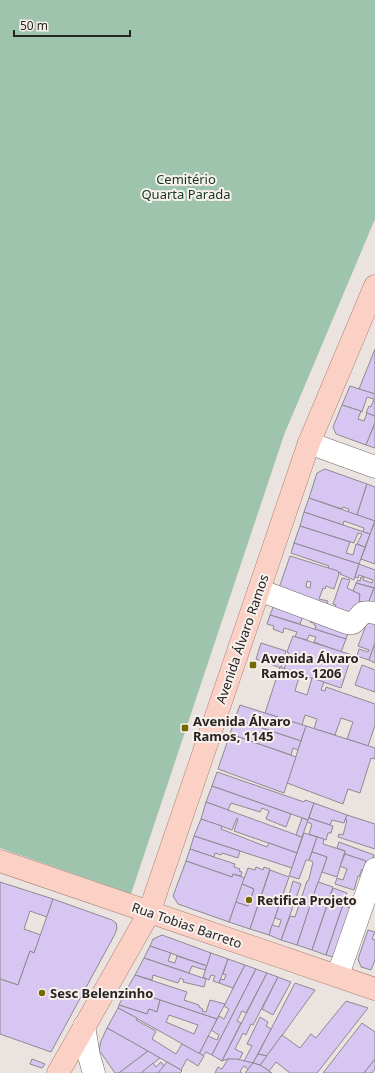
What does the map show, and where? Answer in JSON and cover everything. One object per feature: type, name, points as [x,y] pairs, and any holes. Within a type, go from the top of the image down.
[{"type":"main road","name":"Avenida Álvaro Ramos","points":[[58,1073],[149,913],[308,443],[375,286]]},
{"type":"main road","name":"Rua Tobias Barreto","points":[[0,862],[375,989]]},
{"type":"street","points":[[308,443],[375,467]]},
{"type":"street","points":[[259,590],[347,623],[353,623],[361,613],[364,612],[375,614]]},
{"type":"street","points":[[338,976],[375,869]]},
{"type":"street","points":[[84,1026],[89,1056],[94,1073]]},
{"type":"green space","name":"Cemitério Quarta Parada","points":[[0,0],[375,0],[375,219],[284,435],[131,894],[0,848]]},
{"type":"building","points":[[375,349],[375,394],[359,389]]},
{"type":"building","points":[[350,386],[375,394],[375,416],[366,413],[369,406],[371,407],[374,399],[367,397],[362,412],[342,405]]},
{"type":"building","points":[[342,405],[361,411],[358,419],[364,421],[367,413],[375,416],[375,423],[366,445],[336,434],[333,427]]},
{"type":"building","points":[[375,423],[375,448],[366,445]]},
{"type":"building","points":[[325,469],[367,484],[357,515],[348,512],[349,509],[343,507],[342,509],[309,498],[317,473]]},
{"type":"building","points":[[367,484],[375,487],[375,521],[357,515]]},
{"type":"building","points":[[309,498],[375,521],[370,534],[363,532],[364,528],[344,521],[343,525],[304,512]]},
{"type":"building","points":[[304,512],[370,534],[365,547],[357,544],[362,534],[358,533],[354,543],[300,526]]},
{"type":"building","points":[[375,521],[375,564],[361,559]]},
{"type":"building","points":[[300,526],[350,542],[346,553],[353,555],[356,544],[365,547],[359,564],[294,543]]},
{"type":"building","points":[[294,543],[359,564],[354,580],[328,568],[329,566],[291,553]]},
{"type":"building","points":[[290,556],[338,571],[339,574],[334,589],[326,586],[325,589],[323,588],[319,599],[328,601],[326,606],[278,591]],"holes":[[[307,581],[311,582],[310,588],[306,587]]]},
{"type":"building","points":[[359,564],[375,570],[375,588],[356,583],[358,580],[360,581],[361,577],[364,578],[363,580],[372,583],[373,580],[359,575],[358,578],[355,577]]},
{"type":"building","points":[[342,578],[350,580],[347,588],[360,594],[359,596],[361,597],[353,619],[333,613],[336,605],[333,604]]},
{"type":"building","points":[[356,583],[374,588],[368,604],[359,601],[360,594],[353,591]]},
{"type":"building","points":[[375,588],[375,606],[368,604]]},
{"type":"building","points":[[274,605],[303,616],[300,624],[270,615]]},
{"type":"building","points":[[270,615],[346,639],[341,652],[314,642],[316,637],[309,635],[307,640],[295,637],[297,632],[284,628],[283,633],[273,629],[274,626],[267,624]]},
{"type":"building","points":[[312,615],[350,626],[346,639],[315,629],[316,626],[314,623],[310,622]]},
{"type":"building","points":[[368,620],[375,622],[375,643],[369,660],[357,656],[359,649],[368,652],[369,650],[358,646]]},
{"type":"building","points":[[293,636],[352,655],[341,688],[284,669],[289,653],[287,652]]},
{"type":"building","points":[[261,643],[286,651],[281,668],[256,659]]},
{"type":"building","points":[[375,643],[375,663],[369,660]]},
{"type":"building","points":[[362,665],[375,670],[375,692],[355,685]]},
{"type":"building","points":[[280,667],[300,674],[295,691],[307,695],[312,678],[324,682],[321,690],[325,691],[326,687],[375,704],[375,725],[368,746],[347,739],[353,722],[341,718],[335,735],[314,729],[317,719],[305,715],[302,725],[265,713]]},
{"type":"building","points":[[240,705],[306,726],[301,741],[235,719]]},
{"type":"building","points":[[235,719],[301,741],[298,750],[293,748],[291,755],[230,734]]},
{"type":"building","points":[[306,726],[375,748],[375,759],[371,758],[360,793],[348,789],[343,804],[287,783]]},
{"type":"building","points":[[230,734],[296,757],[284,793],[218,769]]},
{"type":"building","points":[[217,772],[304,802],[305,800],[314,803],[308,820],[212,786]]},
{"type":"building","points":[[212,786],[291,814],[286,827],[266,819],[269,811],[262,808],[260,812],[231,803],[228,810],[206,802]]},
{"type":"building","points":[[206,802],[302,837],[297,853],[234,831],[237,818],[232,830],[201,819]]},
{"type":"building","points":[[314,803],[347,815],[344,823],[332,820],[330,825],[309,818]]},
{"type":"building","points":[[347,815],[375,824],[375,849],[338,837],[339,834],[343,835]]},
{"type":"building","points":[[302,818],[308,820],[302,837],[296,835]]},
{"type":"building","points":[[309,818],[333,826],[331,833],[328,833],[326,840],[309,834],[312,824],[307,822]]},
{"type":"building","points":[[201,819],[222,826],[221,829],[267,847],[269,843],[297,853],[292,868],[194,836]]},
{"type":"building","points":[[304,833],[317,837],[309,860],[306,860],[299,879],[289,876]]},
{"type":"building","points":[[194,836],[240,851],[238,858],[222,853],[221,855],[215,853],[214,857],[190,849]]},
{"type":"building","points":[[317,837],[324,839],[323,844],[345,851],[337,877],[322,872],[327,857],[312,852]]},
{"type":"building","points":[[339,842],[374,855],[371,863],[345,854],[345,851],[337,848]]},
{"type":"building","points":[[190,849],[235,864],[234,867],[240,869],[239,871],[242,872],[241,876],[233,874],[232,877],[186,861]]},
{"type":"building","points":[[312,852],[327,857],[297,945],[281,940],[290,916],[295,917],[309,879],[313,862],[309,860]]},
{"type":"building","points":[[345,854],[366,861],[363,870],[362,869],[359,877],[358,876],[354,890],[335,884],[337,878],[343,880],[347,869],[340,866]]},
{"type":"building","points":[[186,861],[232,877],[233,874],[245,878],[229,922],[178,904],[173,896]]},
{"type":"building","points":[[256,867],[263,870],[264,867],[270,869],[250,929],[229,922],[236,902],[248,906],[254,889],[242,884],[248,868],[255,870]]},
{"type":"building","points":[[270,870],[289,877],[269,935],[250,929]]},
{"type":"building","points":[[293,881],[301,884],[281,940],[269,935],[272,925],[279,927],[281,920],[275,918],[281,900],[287,902]]},
{"type":"building","points":[[0,882],[53,899],[47,917],[30,911],[24,929],[41,935],[34,953],[30,951],[18,985],[0,979]]},
{"type":"building","points":[[318,882],[333,887],[312,950],[297,945]]},
{"type":"building","points":[[242,884],[254,889],[248,906],[236,902]]},
{"type":"building","points":[[333,888],[347,893],[326,955],[312,950]]},
{"type":"building","name":"Sesc Belenzinho","points":[[53,899],[112,920],[116,923],[117,928],[51,1052],[0,1034],[0,979],[18,985],[30,951],[34,953]]},
{"type":"building","points":[[343,905],[355,910],[333,957],[326,955]]},
{"type":"building","points":[[368,930],[375,932],[372,939],[375,940],[375,960],[371,970],[361,967],[358,959]]},
{"type":"building","points":[[162,935],[211,953],[207,966],[150,946],[153,939]]},
{"type":"building","points":[[150,946],[171,953],[168,961],[175,963],[177,956],[207,966],[205,970],[192,966],[189,973],[144,958]]},
{"type":"building","points":[[211,953],[228,959],[219,983],[213,981],[215,976],[211,975],[209,980],[203,977]]},
{"type":"building","points":[[144,958],[206,979],[204,987],[183,982],[184,980],[180,978],[178,983],[153,975],[152,980],[135,975]]},
{"type":"building","points":[[228,959],[245,965],[233,988],[219,983],[221,979],[224,980],[226,975],[223,974]]},
{"type":"building","points":[[245,965],[256,969],[212,1055],[206,1052],[203,1056],[199,1054],[208,1036],[217,1040],[219,1035],[211,1030],[219,1016],[224,1019],[229,1009],[224,1006]]},
{"type":"building","points":[[256,969],[267,973],[246,1013],[242,1011],[237,1021],[241,1023],[222,1061],[212,1055]]},
{"type":"building","points":[[267,973],[278,977],[253,1025],[251,1024],[246,1035],[243,1033],[235,1049],[243,1053],[239,1060],[228,1059],[222,1061]]},
{"type":"building","points":[[135,975],[187,992],[184,1000],[199,1005],[199,1007],[203,1009],[202,1011],[206,1012],[210,1000],[225,1004],[217,1019],[127,989]]},
{"type":"building","points":[[278,977],[291,982],[273,1015],[262,1009]]},
{"type":"building","points":[[295,983],[315,990],[267,1056],[258,1054]]},
{"type":"building","points":[[127,989],[160,1000],[157,1012],[149,1009],[147,1014],[119,1005]]},
{"type":"building","points":[[160,1000],[217,1019],[199,1054],[118,1008],[119,1005],[147,1014],[149,1009],[157,1012]],"holes":[[[169,1015],[198,1025],[194,1034],[166,1022]]]},
{"type":"building","points":[[346,1001],[368,1008],[317,1073],[290,1073],[276,1062],[269,1071],[260,1065],[282,1035],[300,1048],[311,1034],[316,1038]]},
{"type":"building","points":[[118,1008],[137,1018],[136,1020],[156,1031],[152,1039],[176,1054],[182,1044],[204,1056],[198,1066],[187,1059],[181,1070],[107,1028]]},
{"type":"building","points":[[260,1017],[268,1022],[266,1026],[271,1029],[253,1063],[244,1061],[252,1046],[247,1044]]},
{"type":"building","points":[[362,1023],[375,1032],[375,1059],[364,1073],[323,1073]]},
{"type":"building","points":[[107,1028],[148,1051],[119,1073],[115,1073],[99,1050]]},
{"type":"building","points":[[148,1051],[160,1058],[141,1073],[119,1073]]},
{"type":"building","points":[[258,1054],[267,1056],[260,1065],[253,1063]]},
{"type":"building","points":[[32,1059],[45,1064],[42,1068],[30,1064]]},
{"type":"building","points":[[228,1059],[237,1059],[253,1063],[248,1069],[244,1066],[240,1071],[242,1073],[215,1073],[218,1067],[222,1069]]},
{"type":"building","points":[[375,1059],[375,1069],[372,1073],[364,1073]]},
{"type":"building","points":[[161,1062],[164,1066],[158,1073],[141,1073],[153,1063],[156,1067]]},
{"type":"building","points":[[167,1062],[182,1071],[180,1073],[158,1073]]},
{"type":"building","points":[[253,1063],[260,1065],[272,1073],[245,1073]]},
{"type":"place","name":"Avenida Álvaro Ramos, 1206","points":[[253,665]]},
{"type":"place","name":"Avenida Álvaro Ramos, 1145","points":[[185,728]]},
{"type":"place","name":"Retifica Projeto","points":[[249,900]]},
{"type":"place","name":"Sesc Belenzinho","points":[[42,993]]}]
